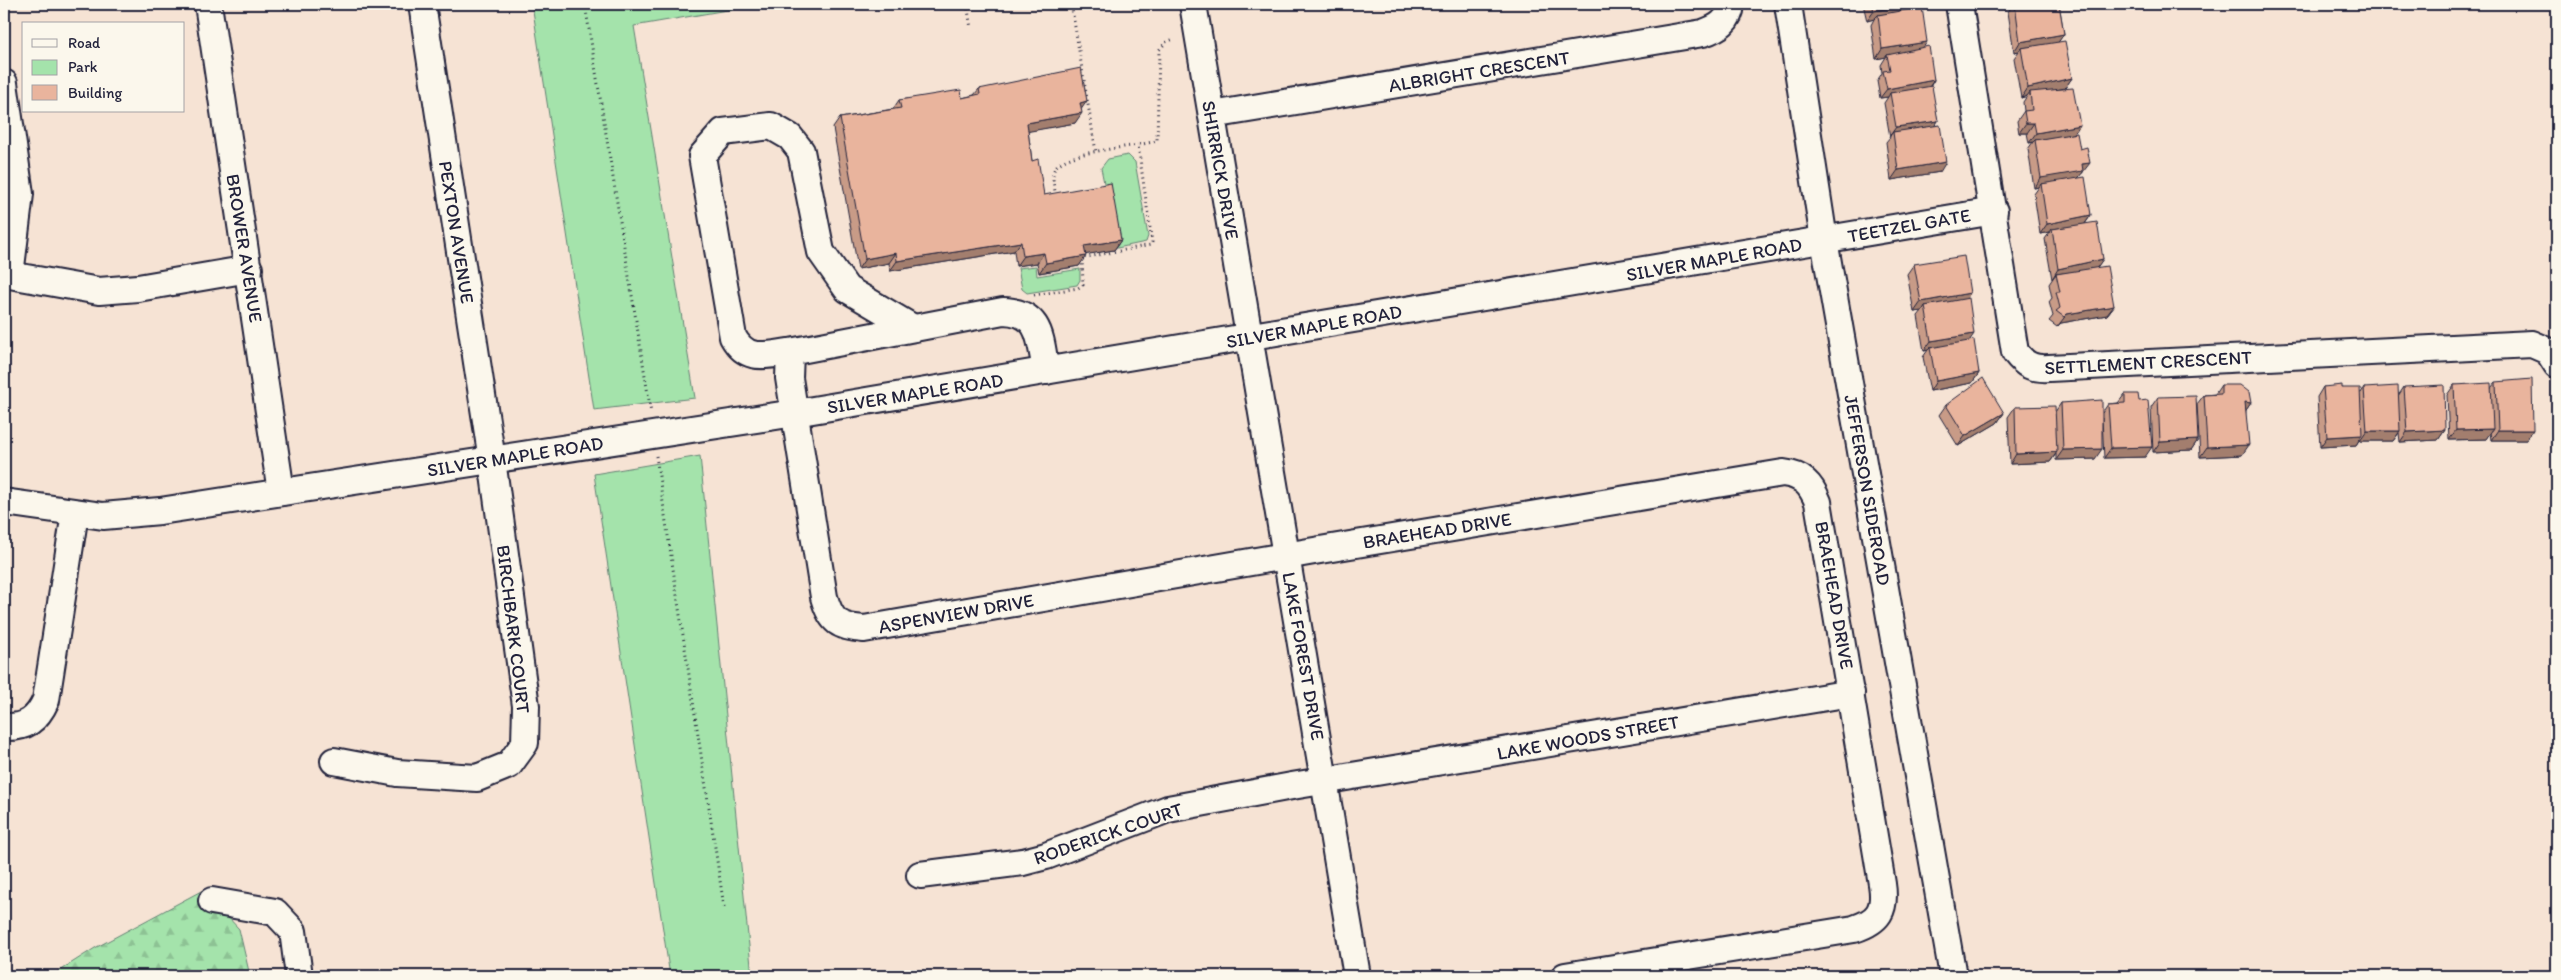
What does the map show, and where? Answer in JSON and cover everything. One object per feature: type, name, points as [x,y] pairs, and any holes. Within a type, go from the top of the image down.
[{"type":"street","name":"BROWER AVENUE","points":[[208,4],[281,492]]},
{"type":"street","name":"PEXTON AVENUE","points":[[422,4],[492,460]]},
{"type":"street","name":"SHIRRICK DRIVE","points":[[1193,4],[1250,337]]},
{"type":"street","name":"ALBRIGHT CRESCENT","points":[[1212,115],[1703,33],[1718,28],[1727,19],[1731,4]]},
{"type":"street","name":"JEFFERSON SIDEROAD","points":[[1788,4],[1824,240],[1953,976]]},
{"type":"street","name":"SETTLEMENT CRESCENT","points":[[1959,4],[1994,211],[2015,352],[2024,364],[2036,369],[2512,344],[2532,344],[2553,358]]},
{"type":"street","points":[[4,83],[20,194],[7,275],[99,291],[138,288],[249,269]]},
{"type":"street","points":[[913,328],[848,289],[821,252],[801,151],[790,137],[771,126],[723,132],[702,156],[733,337],[740,349],[755,356],[790,352],[1003,312],[1016,312],[1027,316],[1034,323],[1039,333],[1046,371]]},
{"type":"street","name":"TEETZEL GATE","points":[[1824,240],[1994,211]]},
{"type":"street","name":"SILVER MAPLE ROAD","points":[[4,502],[75,513],[122,516],[795,413],[1824,240]]},
{"type":"street","name":"LAKE FOREST DRIVE","points":[[1250,337],[1358,976]]},
{"type":"street","name":"ASPENVIEW DRIVE","points":[[790,352],[789,378],[824,597],[828,612],[837,623],[849,628],[864,629],[1288,556]]},
{"type":"street","name":"BIRCHBARK COURT","points":[[334,761],[397,773],[477,778],[509,765],[525,743],[526,706],[492,460]]},
{"type":"street","name":"BRAEHEAD DRIVE","points":[[1288,556],[1783,473],[1794,474],[1804,479],[1813,488],[1818,502],[1882,884],[1884,900],[1879,914],[1868,925],[1854,929],[1565,976]]},
{"type":"street","points":[[4,727],[20,727],[33,721],[46,700],[75,513]]},
{"type":"street","name":"LAKE WOODS STREET","points":[[1326,781],[1851,692]]},
{"type":"street","name":"RODERICK COURT","points":[[920,876],[1023,862],[1046,856],[1168,809],[1326,781]]},
{"type":"street","points":[[212,901],[275,912],[292,931],[299,976]]},
{"type":"path","points":[[967,4],[971,28]]},
{"type":"path","points":[[1078,4],[1072,9],[1096,152]]},
{"type":"path","points":[[1064,196],[1056,198],[1053,180],[1055,168],[1065,160],[1096,152],[1157,141],[1159,50],[1166,42],[1174,39]]},
{"type":"path","points":[[1028,296],[1078,288],[1083,284],[1082,258],[1151,245],[1138,145]]},
{"type":"green space","points":[[532,4],[762,4],[634,26],[695,398],[594,410]]},
{"type":"green space","points":[[1128,155],[1135,162],[1148,236],[1146,242],[1117,248],[1101,168],[1108,159]]},
{"type":"green space","points":[[1036,266],[1037,276],[1080,269],[1080,280],[1077,285],[1027,293],[1022,289],[1018,268]]},
{"type":"green space","points":[[700,456],[752,976],[670,976],[594,474]]},
{"type":"green space","points":[[203,890],[239,929],[250,976],[51,976],[95,948]]},
{"type":"building","points":[[1872,4],[1912,4],[1874,11]]},
{"type":"building","points":[[2015,4],[2059,4],[2064,34],[2020,42]]},
{"type":"building","points":[[1922,7],[1927,42],[1882,49],[1878,15]]},
{"type":"building","points":[[2065,41],[2072,78],[2028,88],[2021,48]]},
{"type":"building","points":[[1929,46],[1934,80],[1887,89],[1883,71],[1890,70],[1887,55]]},
{"type":"building","points":[[1081,68],[1087,101],[1080,103],[1082,113],[1027,123],[1032,161],[1038,159],[1044,195],[1111,183],[1121,240],[1084,246],[1086,256],[1046,263],[1044,253],[1023,256],[1021,242],[897,261],[896,253],[865,259],[840,118],[901,108],[899,100],[961,90],[962,98],[980,94],[979,89]]},
{"type":"building","points":[[1932,86],[1938,121],[1896,127],[1890,93]]},
{"type":"building","points":[[2073,88],[2080,125],[2036,133],[2034,123],[2026,123],[2024,111],[2032,110],[2030,92]]},
{"type":"building","points":[[1940,125],[1946,162],[1898,170],[1893,132]]},
{"type":"building","points":[[2077,133],[2080,149],[2087,147],[2090,163],[2082,164],[2083,171],[2041,178],[2035,140]]},
{"type":"building","points":[[2085,177],[2091,215],[2047,224],[2041,184]]},
{"type":"building","points":[[2097,222],[2103,259],[2058,269],[2052,229]]},
{"type":"building","points":[[1964,256],[1970,293],[1921,302],[1914,264]]},
{"type":"building","points":[[2107,266],[2114,306],[2067,314],[2064,317],[2056,311],[2060,308],[2056,292],[2060,292],[2056,274]]},
{"type":"building","points":[[1969,298],[1974,334],[1931,341],[1925,306]]},
{"type":"building","points":[[1974,340],[1979,373],[1936,381],[1930,348]]},
{"type":"building","points":[[1983,378],[2004,413],[1965,436],[1946,405]]},
{"type":"building","points":[[2532,379],[2533,430],[2498,430],[2496,382]]},
{"type":"building","points":[[2491,383],[2493,429],[2456,430],[2454,385]]},
{"type":"building","points":[[2221,385],[2240,385],[2249,392],[2251,403],[2245,402],[2249,445],[2207,447],[2204,395],[2221,394]]},
{"type":"building","points":[[2342,385],[2342,388],[2360,388],[2362,435],[2327,437],[2323,387]]},
{"type":"building","points":[[2444,385],[2445,430],[2407,432],[2404,387]]},
{"type":"building","points":[[2398,386],[2400,431],[2367,431],[2364,388]]},
{"type":"building","points":[[2125,394],[2138,394],[2139,401],[2148,400],[2152,447],[2111,448],[2108,404],[2125,403]]},
{"type":"building","points":[[2196,396],[2198,440],[2160,442],[2158,397]]},
{"type":"building","points":[[2102,400],[2102,449],[2063,450],[2061,403]]},
{"type":"building","points":[[2055,406],[2057,452],[2016,454],[2015,407]]}]
